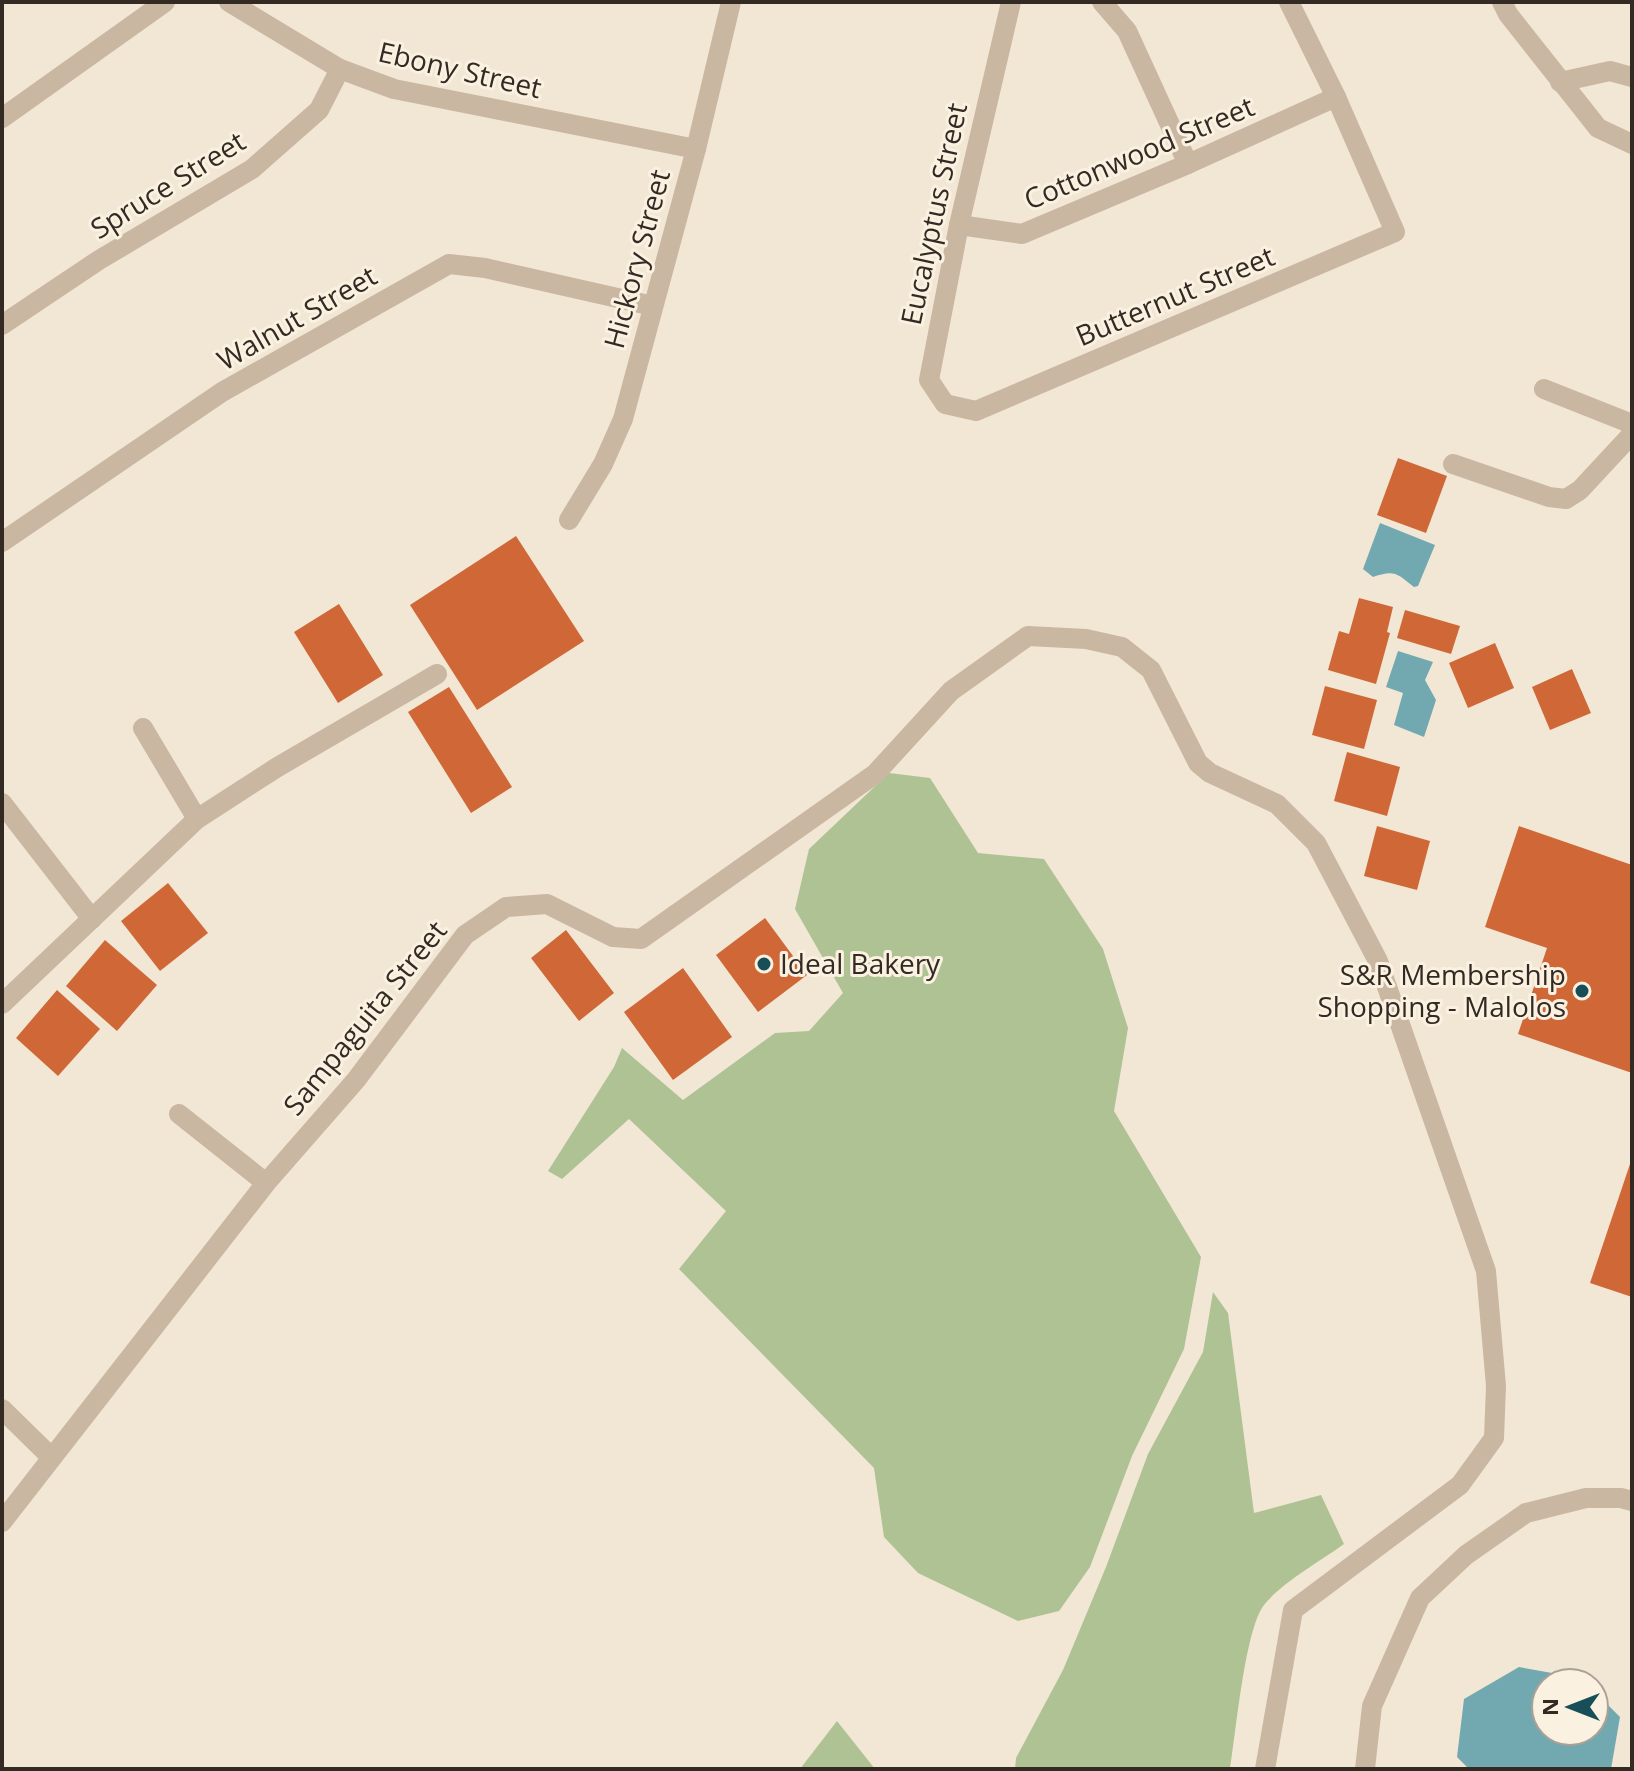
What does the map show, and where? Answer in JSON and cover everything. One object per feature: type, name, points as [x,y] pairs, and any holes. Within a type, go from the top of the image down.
[{"type":"street","points":[[2,118],[165,2]]},
{"type":"street","name":"Ebony Street","points":[[229,2],[340,69],[394,89],[696,149]]},
{"type":"street","name":"Hickory Street","points":[[569,520],[603,464],[623,419],[696,149],[730,2]]},
{"type":"street","name":"Eucalyptus Street","points":[[976,411],[945,404],[929,380],[959,225],[1011,2]]},
{"type":"street","points":[[1102,2],[1127,31],[1188,164]]},
{"type":"street","points":[[1289,2],[1336,97]]},
{"type":"street","points":[[1502,2],[1508,14],[1598,128],[1632,144]]},
{"type":"street","name":"Spruce Street","points":[[2,325],[99,260],[252,169],[319,110],[340,69]]},
{"type":"street","points":[[1560,82],[1610,71],[1632,77]]},
{"type":"street","name":"Cottonwood Street","points":[[959,225],[1022,234],[1336,97]]},
{"type":"street","name":"Butternut Street","points":[[976,411],[1395,232],[1336,97]]},
{"type":"street","name":"Walnut Street","points":[[2,542],[222,392],[449,264],[485,268],[653,306]]},
{"type":"street","points":[[1544,389],[1632,424]]},
{"type":"street","points":[[1453,464],[1549,497],[1566,499],[1580,490],[1632,434]]},
{"type":"street","name":"Sampaguita Street","points":[[2,1522],[266,1183],[356,1080],[465,935],[506,907],[547,904],[613,937],[641,939],[875,774],[951,691],[1028,636],[1086,639],[1122,647],[1151,670],[1198,763],[1210,773],[1277,804],[1316,843],[1378,961],[1486,1271],[1496,1386],[1494,1438],[1460,1485],[1293,1610],[1265,1769]]},
{"type":"street","points":[[2,1004],[197,819],[276,768],[437,674]]},
{"type":"street","points":[[143,728],[197,819]]},
{"type":"street","points":[[2,803],[92,919]]},
{"type":"street","points":[[179,1114],[266,1183]]},
{"type":"street","points":[[2,1409],[51,1457]]},
{"type":"street","points":[[1365,1769],[1372,1706],[1420,1598],[1466,1555],[1526,1513],[1586,1498],[1632,1501]]},
{"type":"green space","points":[[889,773],[930,778],[978,853],[1044,859],[1103,949],[1128,1028],[1114,1111],[1201,1257],[1184,1349],[1132,1456],[1090,1567],[1059,1611],[1018,1621],[918,1573],[884,1537],[874,1468],[679,1269],[726,1211],[629,1119],[562,1179],[548,1171],[614,1067],[622,1048],[683,1100],[775,1033],[809,1031],[843,993],[795,909],[809,849]]},
{"type":"green space","points":[[1213,1292],[1228,1313],[1254,1513],[1321,1495],[1344,1544],[1280,1589],[1257,1617],[1246,1658],[1230,1769],[1015,1769],[1016,1758],[1063,1670],[1148,1454],[1203,1352]]},
{"type":"green space","points":[[837,1721],[875,1769],[800,1769]]},
{"type":"water","points":[[1380,523],[1435,545],[1418,586],[1414,587],[1395,574],[1373,577],[1363,569]]},
{"type":"water","points":[[1398,651],[1433,662],[1425,680],[1436,700],[1424,737],[1394,725],[1403,693],[1386,687]]},
{"type":"water","points":[[1519,1667],[1530,1669],[1530,1747],[1610,1747],[1610,1707],[1620,1717],[1611,1769],[1469,1769],[1457,1757],[1464,1699]]},
{"type":"building","points":[[1398,458],[1447,476],[1426,533],[1377,515]]},
{"type":"building","points":[[516,536],[584,641],[477,710],[410,605]]},
{"type":"building","points":[[1359,598],[1393,607],[1387,632],[1390,633],[1376,684],[1328,670],[1339,631],[1349,634]]},
{"type":"building","points":[[339,604],[383,675],[338,703],[294,632]]},
{"type":"building","points":[[1405,610],[1460,626],[1451,654],[1397,638]]},
{"type":"building","points":[[1495,643],[1514,688],[1468,708],[1449,663]]},
{"type":"building","points":[[1572,669],[1591,713],[1550,730],[1532,687]]},
{"type":"building","points":[[1325,686],[1377,700],[1364,749],[1312,735]]},
{"type":"building","points":[[449,687],[512,787],[471,813],[408,712]]},
{"type":"building","points":[[1347,752],[1400,767],[1387,816],[1334,801]]},
{"type":"building","points":[[1377,826],[1430,841],[1417,890],[1364,876]]},
{"type":"building","name":"S&R Membership Shopping - Malolos","points":[[1519,826],[1632,865],[1632,1073],[1518,1034],[1547,948],[1485,927]]},
{"type":"building","points":[[168,883],[208,933],[160,971],[121,921]]},
{"type":"building","points":[[765,918],[807,975],[758,1012],[716,955]]},
{"type":"building","points":[[566,930],[614,993],[579,1021],[531,958]]},
{"type":"building","points":[[105,940],[157,985],[117,1031],[66,986]]},
{"type":"building","points":[[683,968],[732,1037],[673,1080],[624,1012]]},
{"type":"building","points":[[57,990],[100,1029],[58,1076],[16,1038]]},
{"type":"building","points":[[1632,1161],[1632,1297],[1590,1283]]},
{"type":"place","name":"Ideal Bakery","points":[[764,964]]},
{"type":"place","name":"S&R Membership Shopping - Malolos","points":[[1582,991]]}]
